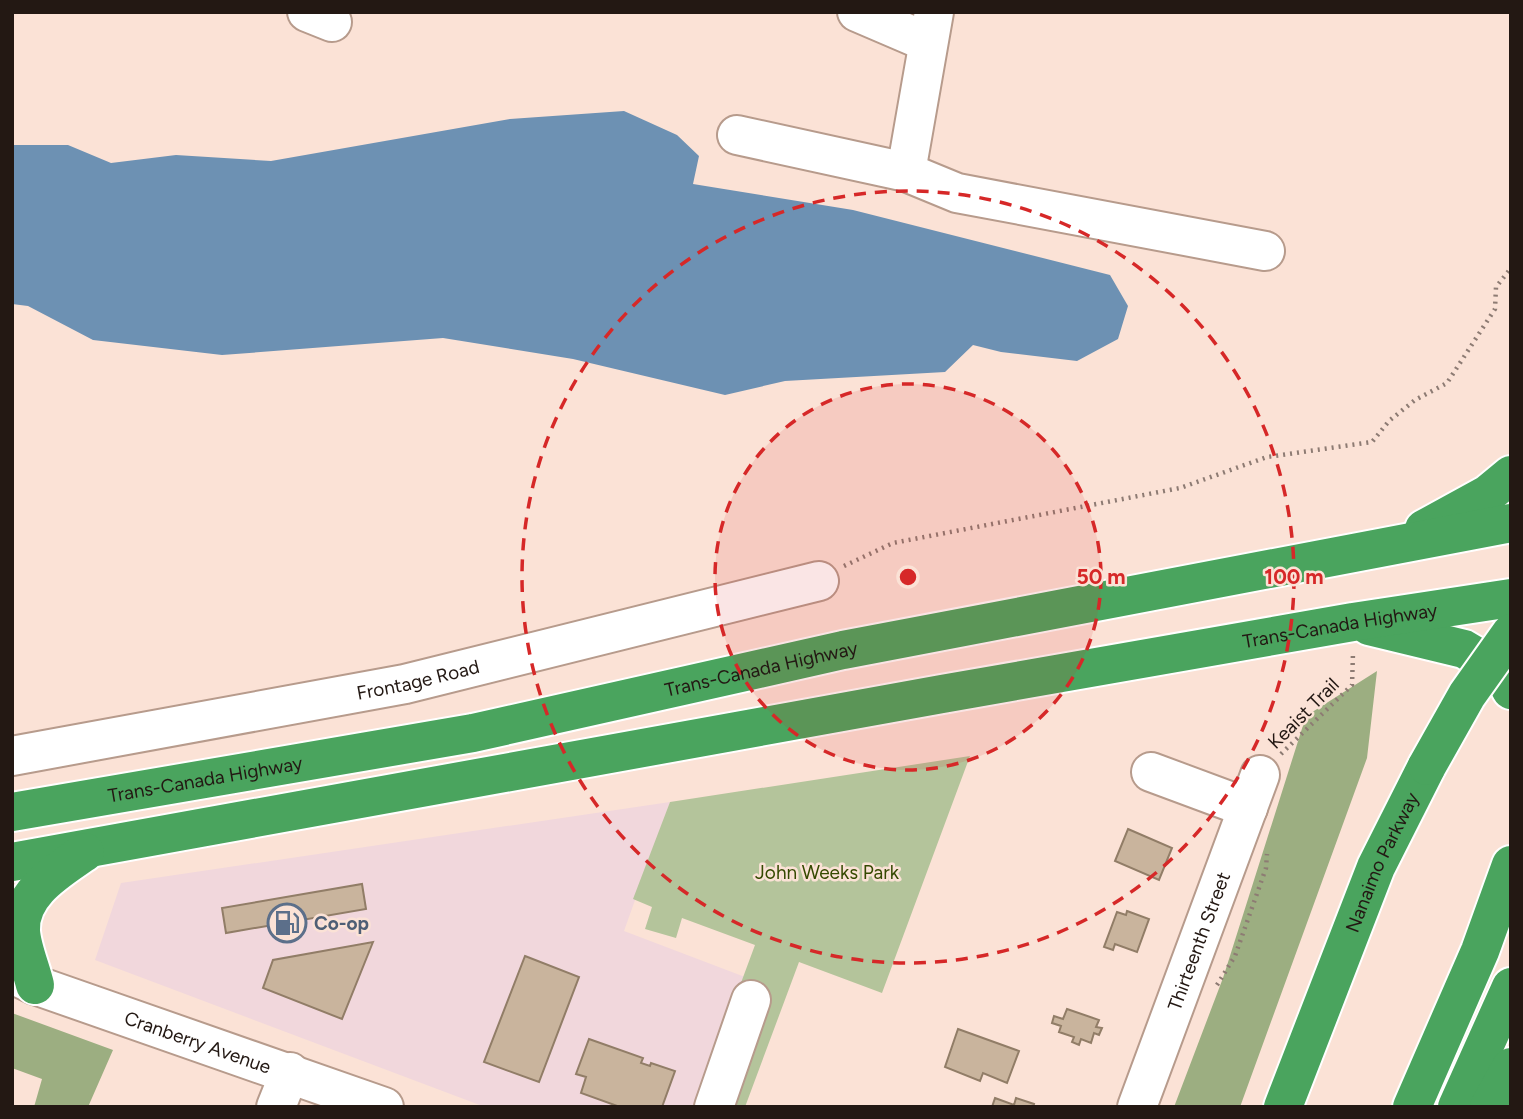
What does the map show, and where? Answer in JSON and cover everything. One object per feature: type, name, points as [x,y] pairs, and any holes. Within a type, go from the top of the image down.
[{"type":"highway","points":[[1404,541],[1488,494],[1511,475]]},
{"type":"highway","name":"Trans-Canada Highway","points":[[12,812],[473,733],[843,650],[1404,541],[1511,523]]},
{"type":"highway","name":"Trans-Canada Highway","points":[[12,862],[1353,622],[1511,598]]},
{"type":"highway","points":[[1353,622],[1464,649],[1501,671],[1511,690]]},
{"type":"highway","name":"Nanaimo Parkway","points":[[1283,1107],[1376,867],[1427,766],[1467,695],[1511,633]]},
{"type":"highway","points":[[24,979],[21,931],[24,906],[50,877],[92,847]]},
{"type":"highway","points":[[1412,1107],[1480,951],[1511,865]]},
{"type":"highway","points":[[1457,1107],[1511,987]]},
{"type":"highway","points":[[1489,1107],[1511,1067]]},
{"type":"street","points":[[856,12],[930,27],[906,172]]},
{"type":"street","points":[[737,135],[906,172],[957,193],[1265,251]]},
{"type":"street","name":"Frontage Road","points":[[12,755],[405,684],[819,581]]},
{"type":"street","points":[[1151,772],[1254,792]]},
{"type":"street","name":"Thirteenth Street","points":[[1138,1107],[1254,792]]},
{"type":"street","name":"Cranberry Avenue","points":[[24,979],[384,1107]]},
{"type":"street","points":[[714,1107],[751,1000]]},
{"type":"street","points":[[276,1107],[290,1072]]},
{"type":"path","points":[[819,581],[893,543],[1008,519],[1158,493],[1267,457],[1372,442],[1397,414],[1447,383],[1495,309],[1496,287],[1511,268]]},
{"type":"path","name":"Keaist Trail","points":[[1254,792],[1352,685],[1353,622]]},
{"type":"shaded area","points":[[670,802],[624,931],[745,977],[696,1107],[485,1107],[95,960],[121,883]]},
{"type":"green space","points":[[1377,671],[1367,758],[1240,1107],[1174,1107],[1223,978],[1306,716]]},
{"type":"green space","name":"John Weeks Park","points":[[970,756],[882,993],[799,962],[745,1107],[695,1107],[755,945],[682,918],[676,938],[645,929],[652,907],[633,899],[670,802]]},
{"type":"green space","points":[[12,1013],[113,1050],[88,1107],[34,1107],[42,1079],[12,1068]]},
{"type":"water","points":[[624,111],[677,135],[699,156],[693,184],[853,210],[1110,275],[1128,306],[1118,339],[1077,361],[1001,352],[973,345],[945,372],[785,381],[725,395],[573,359],[443,338],[222,355],[93,340],[28,306],[12,304],[12,145],[68,145],[111,163],[176,155],[271,161],[510,119]]},
{"type":"building","points":[[1128,829],[1172,848],[1159,880],[1115,861]]},
{"type":"building","points":[[362,884],[366,909],[226,933],[222,908]]},
{"type":"building","points":[[1127,911],[1149,919],[1137,952],[1115,944],[1113,950],[1104,947],[1117,912],[1126,915]]},
{"type":"building","points":[[373,942],[342,1019],[263,988],[273,960]]},
{"type":"building","points":[[525,956],[579,977],[539,1082],[484,1062]]},
{"type":"building","points":[[1067,1009],[1099,1020],[1096,1027],[1102,1028],[1099,1035],[1094,1033],[1091,1043],[1081,1039],[1079,1045],[1072,1042],[1074,1037],[1059,1032],[1061,1026],[1052,1023],[1054,1016],[1063,1019]]},
{"type":"building","points":[[958,1029],[1019,1051],[1007,1083],[983,1073],[980,1081],[945,1067]]},
{"type":"building","points":[[589,1039],[643,1058],[641,1063],[650,1066],[651,1063],[675,1071],[662,1107],[620,1107],[581,1093],[586,1077],[576,1074]]},
{"type":"building","points":[[995,1098],[1014,1105],[1016,1098],[1034,1104],[1033,1107],[992,1107]]},
{"type":"place","name":"Co-op","points":[[287,923]]}]
